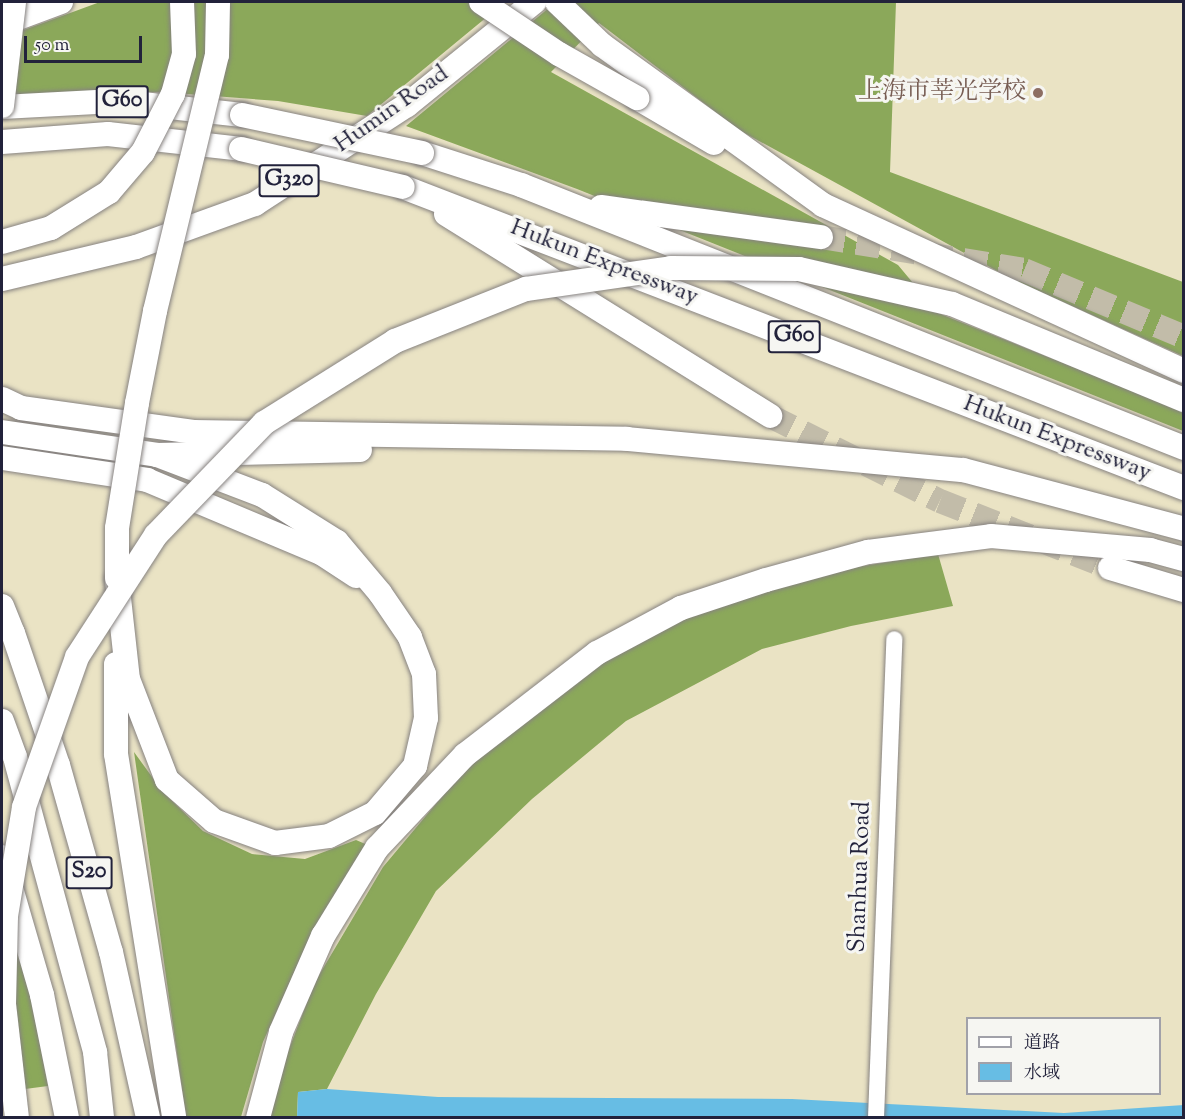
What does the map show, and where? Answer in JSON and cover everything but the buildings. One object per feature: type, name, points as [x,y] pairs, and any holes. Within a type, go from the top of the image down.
[{"type":"highway","points":[[2,107],[14,2]]},
{"type":"highway","points":[[2,24],[61,2]]},
{"type":"highway","points":[[2,242],[51,228],[109,192],[143,152],[173,94],[184,54],[182,2]]},
{"type":"highway","points":[[174,1118],[116,754],[117,528],[137,403],[155,311],[216,55],[218,2]]},
{"type":"highway","points":[[481,2],[559,54],[642,88],[823,205],[1184,371]]},
{"type":"highway","name":"Humin Road","points":[[2,279],[136,247],[255,204],[407,105],[534,2]]},
{"type":"highway","points":[[557,2],[642,88]]},
{"type":"highway","name":"Hukun Expressway","points":[[2,107],[115,101],[242,115],[422,153],[521,185],[1184,448]]},
{"type":"highway","name":"Hukun Expressway","points":[[2,142],[108,134],[241,149],[403,187],[1184,488]]},
{"type":"highway","points":[[403,187],[770,416]]},
{"type":"highway","points":[[563,202],[821,237]]},
{"type":"highway","points":[[17,1118],[4,1004],[6,916],[24,807],[77,657],[156,535],[264,423],[395,341],[526,290],[671,268],[799,269],[952,304],[1184,400]]},
{"type":"highway","points":[[2,399],[21,408],[194,432],[627,439],[963,470],[1184,529]]},
{"type":"highway","points":[[2,432],[157,455],[389,450],[627,439]]},
{"type":"highway","points":[[117,578],[128,679],[167,780],[214,821],[275,843],[329,836],[375,813],[415,766],[426,718],[424,674],[410,637],[380,593],[337,542],[262,495],[157,455]]},
{"type":"highway","points":[[2,458],[147,480],[321,553],[380,593]]},
{"type":"highway","points":[[258,1118],[281,1032],[290,1010],[323,936],[377,848],[465,755],[597,652],[681,609],[766,580],[868,552],[991,536],[1150,550],[1184,559]]},
{"type":"highway","points":[[1110,568],[1184,590]]},
{"type":"highway","name":"S20","points":[[2,606],[13,633],[70,808],[111,952],[148,1118]]},
{"type":"highway","name":"S20","points":[[2,721],[15,757],[95,1052],[102,1118]]},
{"type":"highway","points":[[2,857],[42,995],[67,1118]]},
{"type":"street","name":"Shanhua Road","points":[[876,1118],[894,639]]},
{"type":"green space","points":[[100,2],[505,2],[367,116],[278,101],[161,92],[2,95],[2,38]]},
{"type":"green space","points":[[556,2],[896,2],[890,172],[1183,282],[1183,356],[1010,278],[739,130],[599,23],[551,72],[898,265],[938,313],[1183,411],[1183,431],[577,189],[406,126]]},
{"type":"green space","points":[[938,554],[953,606],[851,626],[762,649],[626,721],[532,799],[436,891],[376,994],[327,1089],[298,1092],[297,1117],[270,1118],[277,1080],[315,982],[383,867],[461,774],[535,710],[613,654],[710,605],[813,574]]},
{"type":"green space","points":[[134,752],[163,792],[203,831],[252,854],[305,859],[356,840],[370,846],[311,935],[263,1042],[241,1117],[186,1117]]},
{"type":"green space","points":[[2,885],[27,976],[48,1086],[2,1092]]},
{"type":"water","points":[[327,1089],[438,1097],[792,1099],[1064,1113],[1184,1105],[1183,1118],[297,1118],[298,1092]]},
{"type":"tunnel","points":[[821,237],[1024,270],[1184,337]]},
{"type":"tunnel","points":[[770,416],[940,501],[1110,568]]},
{"type":"place","name":"上海市莘光学校","points":[[1038,93]]}]
